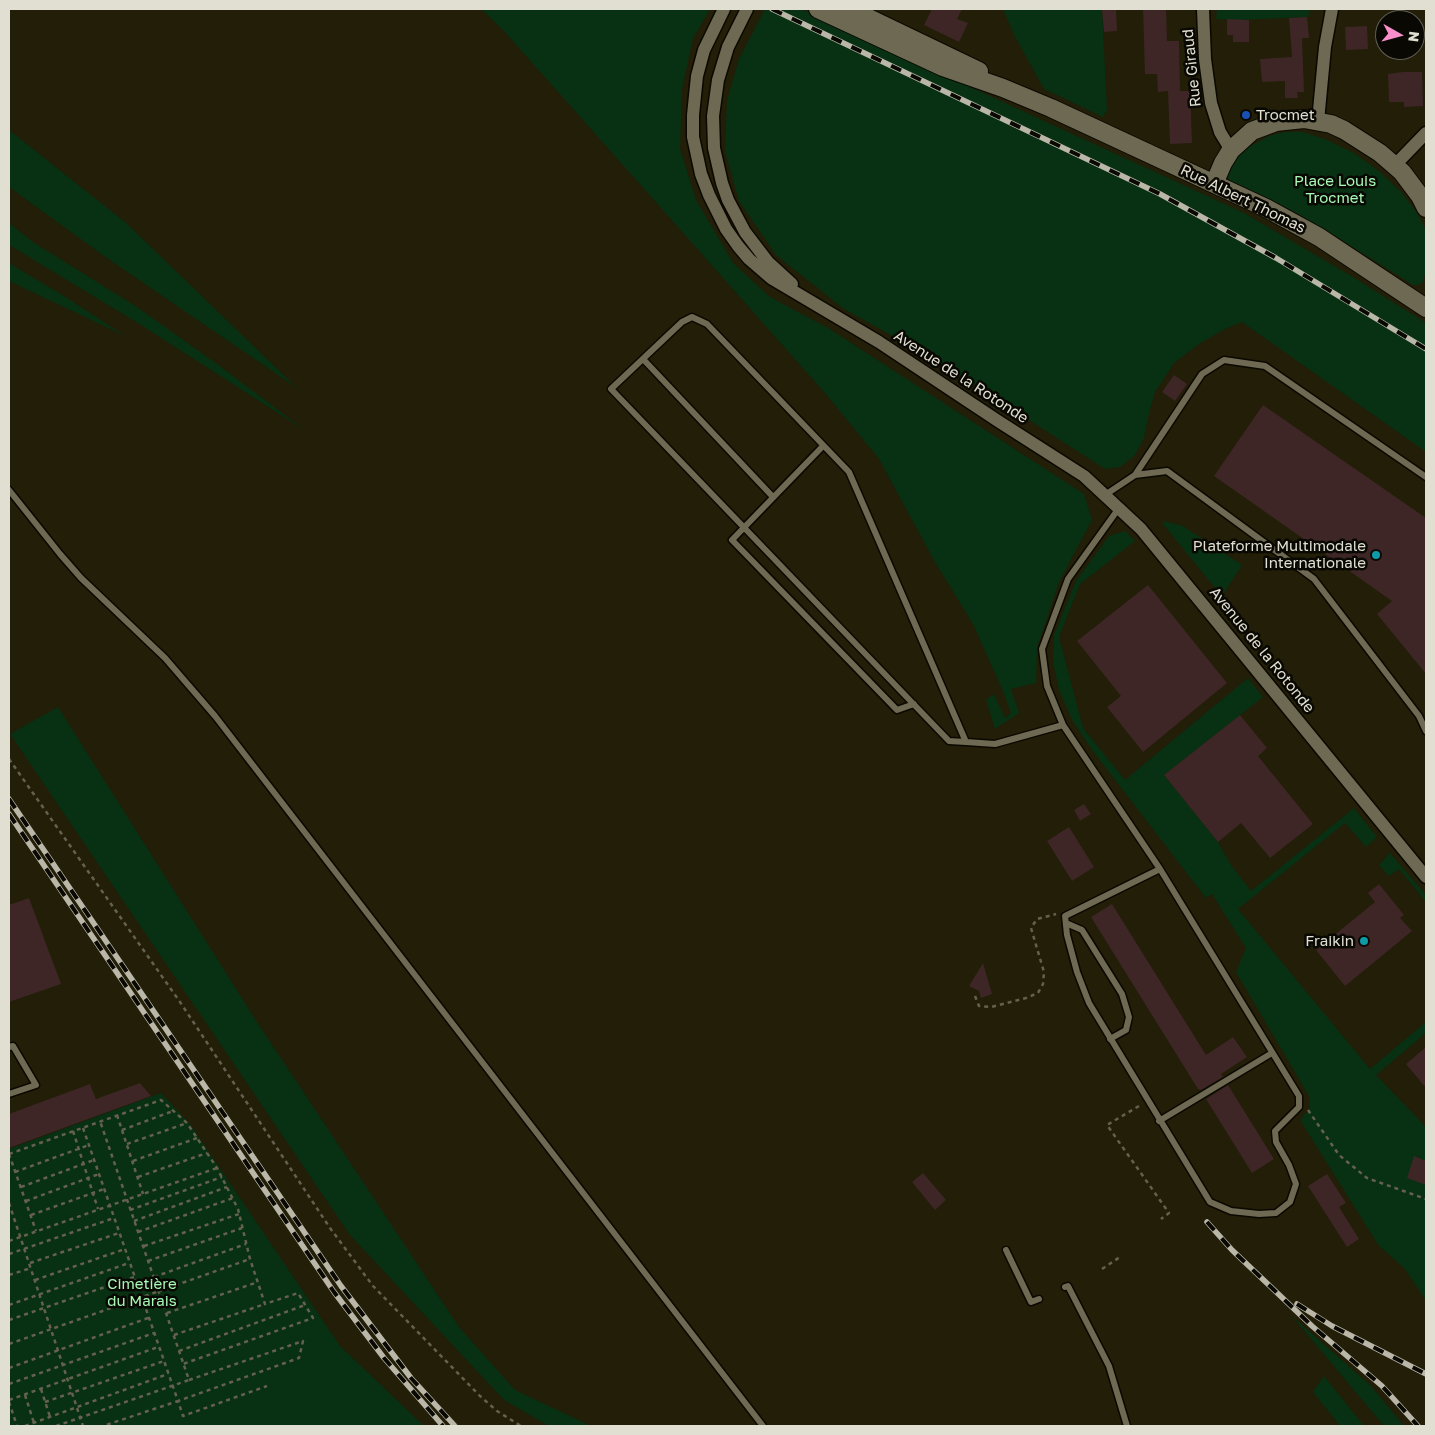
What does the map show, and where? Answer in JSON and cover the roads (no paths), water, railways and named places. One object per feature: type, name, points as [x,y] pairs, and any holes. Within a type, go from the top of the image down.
[{"type":"street","name":"Avenue de la Rotonde","points":[[724,9],[704,50],[694,95],[692,115],[693,137],[701,174],[726,229],[749,259],[770,278],[831,312]]},
{"type":"street","name":"Avenue de la Rotonde","points":[[747,9],[728,47],[714,95],[714,148],[722,183],[735,215],[755,247],[783,277],[831,312],[1084,476],[1119,508],[1141,529],[1426,876]]},
{"type":"street","name":"Rue Albert Thomas","points":[[818,9],[943,67],[1003,88],[1051,108]]},
{"type":"street","name":"Rue Albert Thomas","points":[[850,9],[959,61],[1051,108],[1266,208],[1319,237],[1424,302]]},
{"type":"street","name":"Rue Giraud","points":[[1203,9],[1204,51],[1211,103],[1220,132],[1231,150]]},
{"type":"street","points":[[1318,121],[1325,47],[1332,9]]},
{"type":"street","points":[[1214,184],[1231,150],[1252,132],[1276,122],[1296,119],[1318,121],[1344,130],[1396,165],[1424,199]]},
{"type":"street","points":[[1396,165],[1426,133]]},
{"type":"lane","points":[[966,742],[849,472],[707,324],[692,317],[682,322],[611,390],[949,741],[995,744],[1063,725]]},
{"type":"lane","points":[[643,359],[773,497]]},
{"type":"lane","points":[[1105,496],[1134,475],[1202,374],[1224,360],[1265,366],[1426,477]]},
{"type":"lane","points":[[823,446],[732,540],[897,710],[914,704]]},
{"type":"lane","points":[[1134,475],[1167,471],[1314,579],[1420,716],[1426,731]]},
{"type":"lane","points":[[9,490],[70,566],[165,658],[214,716],[763,1426]]},
{"type":"lane","points":[[1065,920],[1077,972],[1088,1003],[1210,1202],[1231,1211],[1259,1214],[1276,1213],[1290,1202],[1296,1184],[1289,1165],[1276,1142],[1275,1131],[1299,1107],[1299,1096],[1160,869],[1063,725],[1047,686],[1042,649],[1068,579],[1119,508]]},
{"type":"lane","points":[[1065,920],[1160,869]]},
{"type":"lane","points":[[1065,920],[1082,930],[1122,994],[1129,1017],[1126,1030],[1110,1039]]},
{"type":"lane","points":[[9,1047],[13,1046],[36,1085],[9,1094]]},
{"type":"lane","points":[[1159,1121],[1272,1053]]},
{"type":"lane","points":[[1006,1250],[1031,1302],[1039,1298]]},
{"type":"lane","points":[[1065,1287],[1068,1286],[1109,1366],[1127,1426]]},
{"type":"railway","points":[[772,9],[1160,194],[1276,258],[1426,349]]},
{"type":"railway","points":[[9,799],[341,1286],[411,1378],[455,1426]]},
{"type":"railway","points":[[9,814],[334,1292],[384,1358],[443,1426]]},
{"type":"railway","points":[[1207,1222],[1232,1250],[1312,1326],[1382,1386],[1418,1426]]},
{"type":"railway","points":[[1297,1304],[1332,1326],[1426,1374]]},
{"type":"place","name":"Trocmet","points":[[1246,115]]},
{"type":"place","name":"Plateforme Multimodale Internationale","points":[[1376,555]]},
{"type":"place","name":"Fraikin","points":[[1364,941]]},
{"type":"park label","name":"Place Louis Trocmet","points":[[1335,190]]},
{"type":"park label","name":"Cimetière du Marais","points":[[142,1292]]}]
